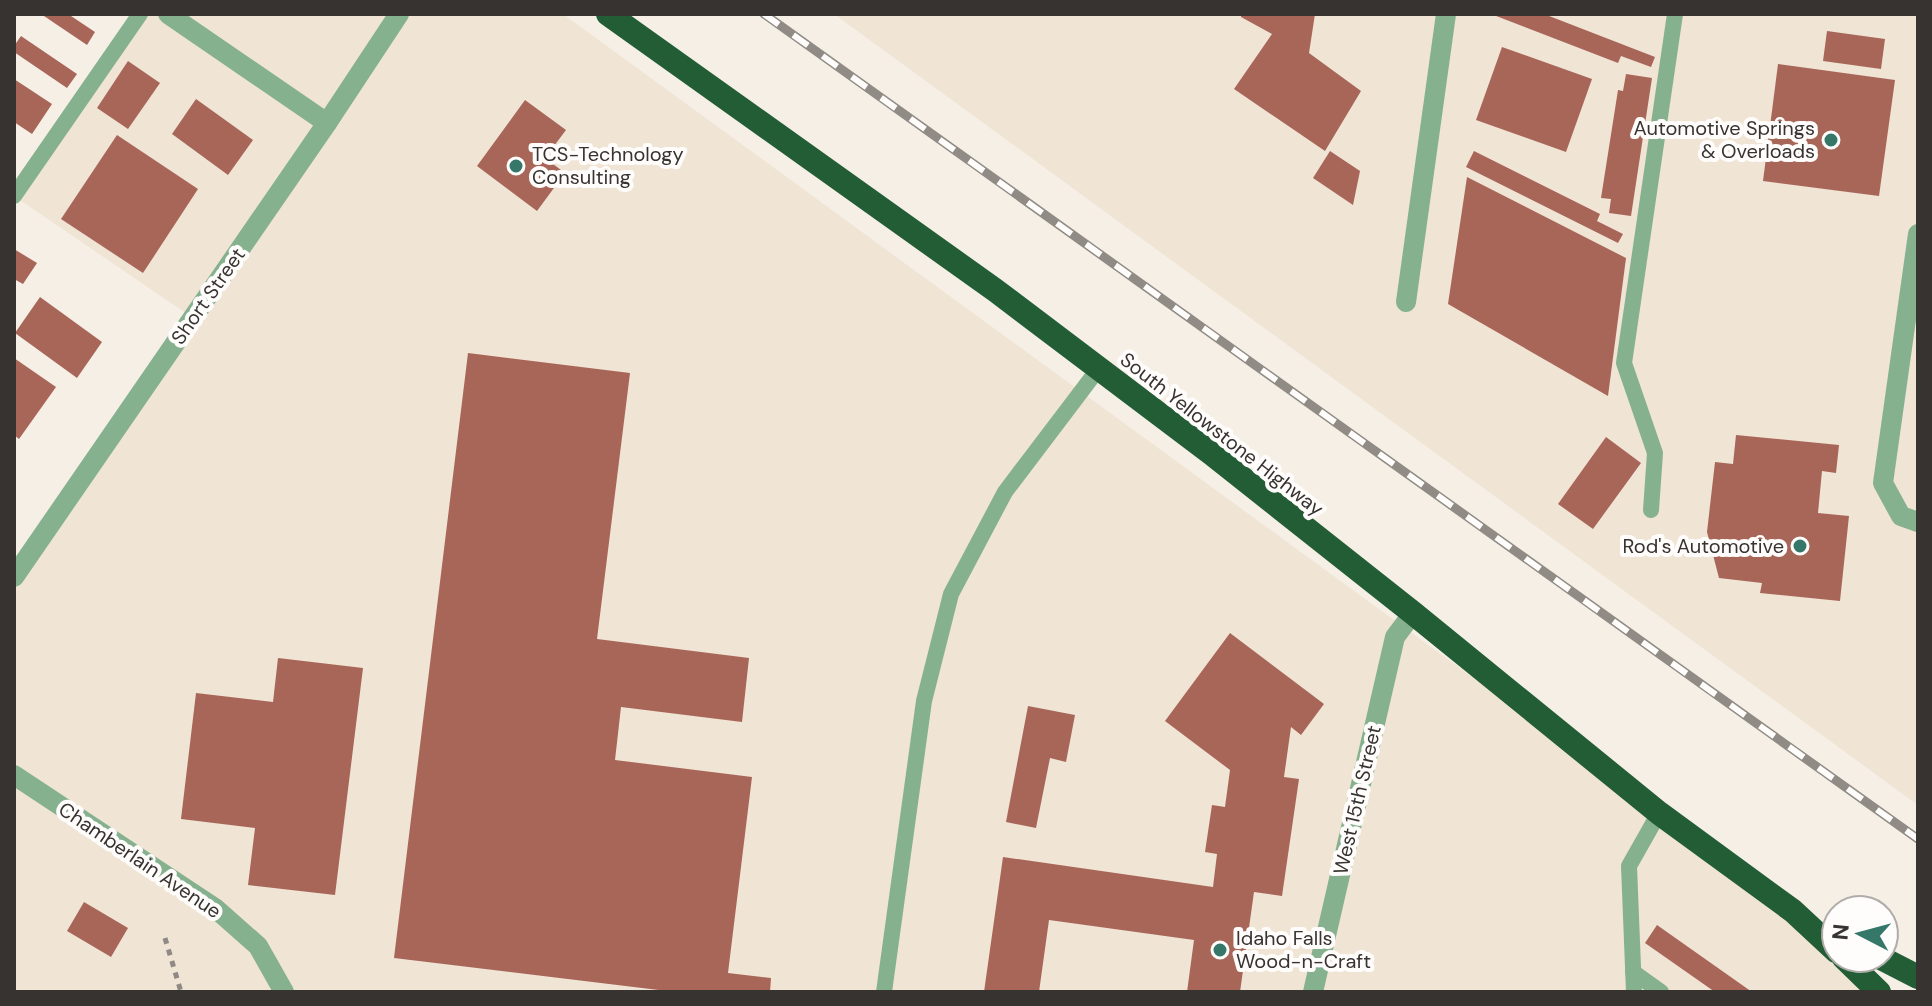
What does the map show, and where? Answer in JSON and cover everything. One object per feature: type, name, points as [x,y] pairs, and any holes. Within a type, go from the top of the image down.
[{"type":"highway","name":"South Yellowstone Highway","points":[[608,14],[995,290],[1099,368],[1413,613],[1659,813],[1793,911],[1820,925]]},
{"type":"highway","points":[[1793,911],[1820,937]]},
{"type":"highway","points":[[1900,968],[1918,977]]},
{"type":"highway","points":[[1854,974],[1869,992]]},
{"type":"highway","points":[[1860,974],[1879,992]]},
{"type":"street","points":[[168,14],[327,123]]},
{"type":"street","name":"Short Street","points":[[14,577],[399,14]]},
{"type":"street","points":[[1406,302],[1446,14]]},
{"type":"street","points":[[1918,234],[1883,483],[1901,516],[1918,522]]},
{"type":"street","name":"West 15th Street","points":[[1313,992],[1395,637],[1413,613]]},
{"type":"street","name":"Chamberlain Avenue","points":[[14,775],[215,908],[258,946],[284,992]]},
{"type":"lane","points":[[14,196],[140,14]]},
{"type":"lane","points":[[1651,510],[1655,453],[1624,363],[1675,14]]},
{"type":"lane","points":[[884,992],[924,701],[951,594],[1005,492],[1099,368]]},
{"type":"lane","points":[[1634,992],[1629,866],[1659,813]]},
{"type":"lane","points":[[1633,972],[1661,992]]},
{"type":"path","points":[[165,938],[181,992]]},
{"type":"shaded area","points":[[140,14],[563,14],[1793,911],[1820,941],[1820,974],[1851,974],[1867,992],[14,992],[14,574],[193,318],[14,196]]},
{"type":"shaded area","points":[[834,14],[1918,14],[1918,805],[1904,795]]},
{"type":"building","points":[[41,14],[68,14],[95,32],[87,45]]},
{"type":"building","points":[[1241,14],[1315,14],[1309,53],[1361,91],[1325,151],[1234,89],[1272,34],[1241,17]]},
{"type":"building","points":[[1491,14],[1544,14],[1655,57],[1651,67],[1621,56],[1618,63]]},
{"type":"building","points":[[1827,31],[1885,39],[1881,69],[1823,61]]},
{"type":"building","points":[[21,36],[77,74],[67,88],[14,52],[14,46]]},
{"type":"building","points":[[1502,47],[1592,79],[1566,152],[1476,120]]},
{"type":"building","points":[[128,61],[160,83],[128,129],[97,108]]},
{"type":"building","points":[[1778,64],[1895,80],[1879,196],[1763,181]]},
{"type":"building","points":[[1626,74],[1652,78],[1631,216],[1609,213],[1611,199],[1601,198],[1618,90],[1623,91]]},
{"type":"building","points":[[14,79],[52,104],[32,134],[14,122]]},
{"type":"building","points":[[196,99],[253,140],[228,175],[172,134]]},
{"type":"building","points":[[525,100],[566,130],[545,158],[565,173],[537,211],[477,166]]},
{"type":"building","points":[[117,135],[198,189],[143,273],[61,219]]},
{"type":"building","points":[[1330,151],[1360,171],[1353,205],[1313,178]]},
{"type":"building","points":[[1474,151],[1600,214],[1597,221],[1623,234],[1618,243],[1466,167]]},
{"type":"building","points":[[1467,177],[1626,258],[1608,396],[1448,304]]},
{"type":"building","points":[[14,249],[37,263],[23,284],[14,279]]},
{"type":"building","points":[[40,297],[102,342],[77,378],[15,333]]},
{"type":"building","points":[[468,353],[630,373],[597,639],[749,658],[742,722],[621,707],[615,760],[752,777],[728,973],[771,978],[770,992],[675,992],[394,958]]},
{"type":"building","points":[[14,358],[56,387],[19,439],[14,435]]},
{"type":"building","points":[[1736,435],[1839,445],[1836,473],[1822,471],[1818,513],[1849,516],[1840,601],[1760,593],[1762,583],[1719,578],[1707,532],[1715,462],[1733,464]]},
{"type":"building","points":[[1606,437],[1641,463],[1593,529],[1558,504]]},
{"type":"building","points":[[1230,633],[1324,704],[1301,735],[1291,727],[1284,777],[1299,779],[1282,896],[1254,892],[1240,992],[1187,992],[1194,940],[1049,920],[1039,992],[984,992],[1003,857],[1213,887],[1217,854],[1205,852],[1212,805],[1225,807],[1230,770],[1165,721]]},
{"type":"building","points":[[278,658],[363,668],[335,895],[248,885],[255,828],[181,819],[196,693],[273,702]]},
{"type":"building","points":[[1028,706],[1075,715],[1066,762],[1050,758],[1036,828],[1006,822]]},
{"type":"building","points":[[84,902],[128,928],[111,957],[67,931]]},
{"type":"building","points":[[1657,925],[1752,992],[1715,992],[1645,943]]},
{"type":"railway","points":[[764,14],[1918,839]]},
{"type":"place","name":"Automotive Springs & Overloads","points":[[1831,140]]},
{"type":"place","name":"TCS-Technology Consulting","points":[[516,166]]},
{"type":"place","name":"Rod's Automotive","points":[[1800,546]]},
{"type":"place","name":"Idaho Falls Wood-n-Craft","points":[[1220,950]]}]
